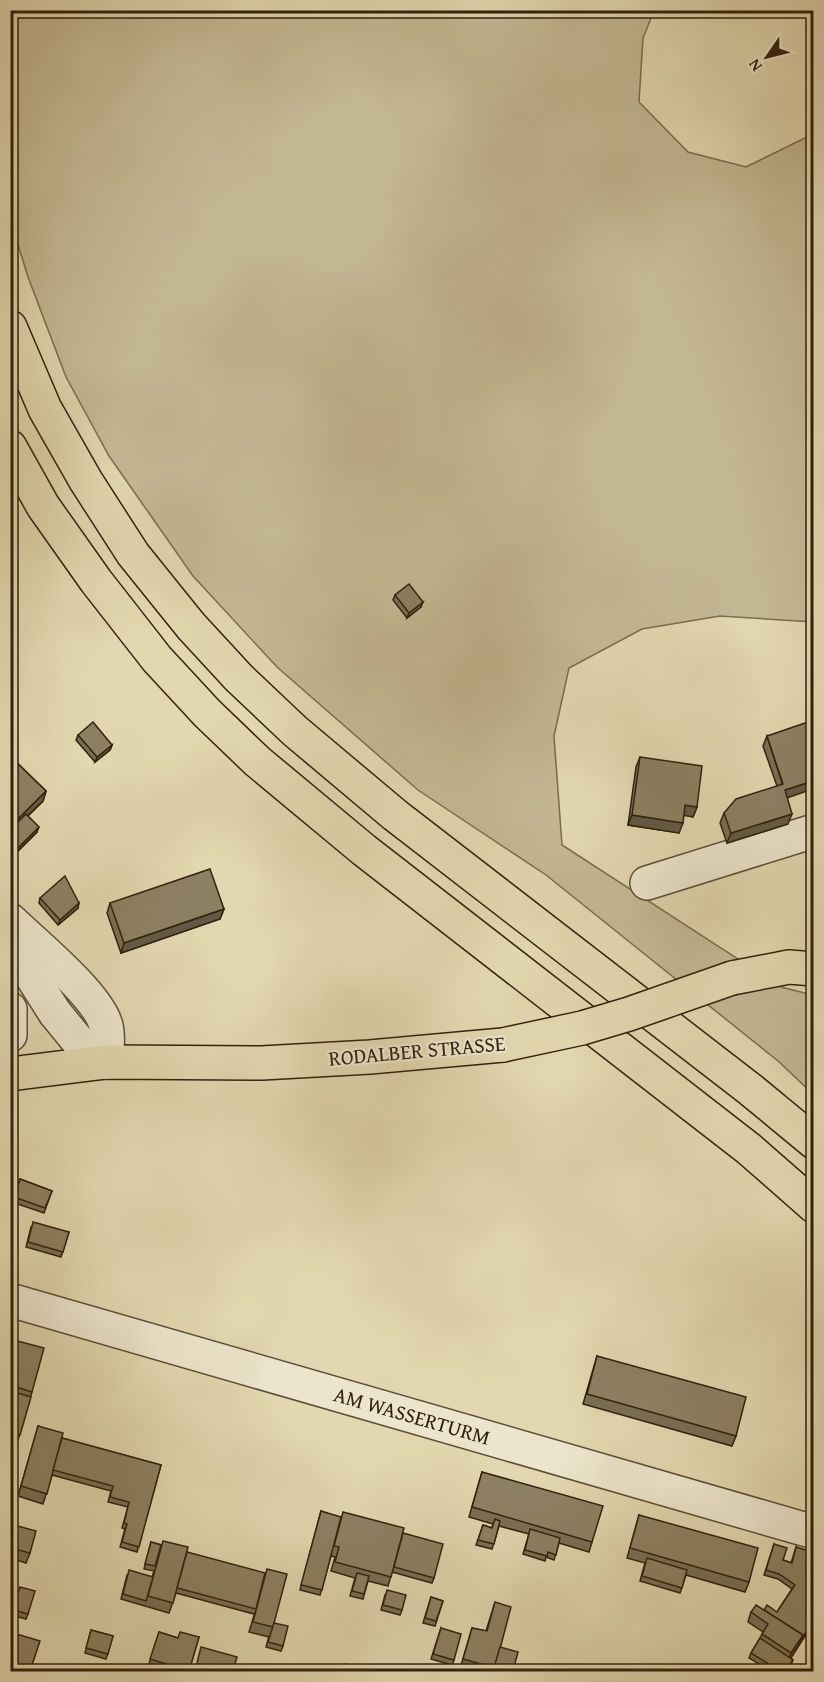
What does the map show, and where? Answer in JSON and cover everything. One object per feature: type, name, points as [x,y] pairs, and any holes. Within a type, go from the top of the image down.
[{"type":"main road","points":[[10,327],[45,409],[86,481],[134,554],[192,627],[239,678],[295,732],[395,815],[752,1090],[813,1142]]},
{"type":"main road","points":[[10,447],[43,506],[96,581],[156,659],[257,761],[373,857],[748,1149],[813,1206]]},
{"type":"main road","name":"RODALBER STRASSE","points":[[10,1074],[106,1062],[262,1063],[370,1057],[503,1045],[582,1028],[732,978],[789,967],[813,969]]},
{"type":"street","points":[[647,883],[813,831]]},
{"type":"street","points":[[10,920],[84,991],[95,1005],[106,1024],[108,1042],[106,1062]]},
{"type":"street","points":[[10,942],[55,1013],[78,1041],[106,1062]]},
{"type":"street","points":[[10,1009],[10,1035]]},
{"type":"street","name":"AM WASSERTURM","points":[[10,1300],[813,1532]]},
{"type":"shaded area","points":[[10,11],[654,11],[643,38],[639,102],[688,152],[746,167],[813,134],[813,622],[720,616],[642,629],[569,668],[554,736],[562,845],[781,987],[813,995],[813,1094],[778,1061],[546,875],[418,790],[277,667],[193,576],[109,456],[66,377],[28,277],[11,222]]},
{"type":"building","points":[[409,584],[423,602],[409,613],[395,595]]},
{"type":"building","points":[[811,721],[813,781],[785,790],[792,814],[731,833],[724,813],[736,799],[783,784],[767,736]]},
{"type":"building","points":[[93,722],[112,745],[97,757],[78,735]]},
{"type":"building","points":[[10,756],[46,791],[10,827]]},
{"type":"building","points":[[640,757],[702,766],[697,807],[685,805],[683,823],[632,815]]},
{"type":"building","points":[[26,814],[39,827],[17,849],[10,842],[10,830]]},
{"type":"building","points":[[210,869],[224,909],[124,943],[110,903]]},
{"type":"building","points":[[65,876],[79,903],[60,920],[40,898]]},
{"type":"building","points":[[20,1179],[52,1191],[45,1208],[14,1197]]},
{"type":"building","points":[[33,1222],[69,1232],[63,1252],[28,1242]]},
{"type":"building","points":[[10,1339],[44,1348],[32,1392],[13,1386],[10,1394]]},
{"type":"building","points":[[597,1356],[746,1397],[736,1436],[587,1394]]},
{"type":"building","points":[[11,1391],[31,1397],[20,1435],[10,1432]]},
{"type":"building","points":[[38,1426],[63,1433],[47,1494],[21,1486]]},
{"type":"building","points":[[62,1438],[161,1465],[139,1547],[122,1542],[127,1524],[124,1523],[129,1502],[110,1497],[113,1486],[53,1470]]},
{"type":"building","points":[[482,1472],[603,1506],[592,1542],[472,1507]]},
{"type":"building","points":[[321,1511],[341,1517],[322,1590],[301,1585]]},
{"type":"building","points":[[343,1512],[404,1528],[391,1577],[335,1562],[339,1547],[334,1546]]},
{"type":"building","points":[[10,1513],[17,1515],[14,1525],[36,1531],[30,1553],[10,1548]]},
{"type":"building","points":[[639,1515],[758,1548],[749,1582],[630,1548]]},
{"type":"building","points":[[495,1519],[500,1521],[494,1544],[478,1540],[483,1525],[492,1528]]},
{"type":"building","points":[[530,1529],[560,1538],[556,1555],[548,1552],[547,1556],[525,1550]]},
{"type":"building","points":[[403,1533],[443,1544],[434,1578],[394,1567]]},
{"type":"building","points":[[163,1541],[188,1547],[173,1603],[148,1596]]},
{"type":"building","points":[[151,1542],[161,1545],[155,1566],[145,1564]]},
{"type":"building","points":[[774,1544],[787,1548],[783,1560],[792,1563],[796,1547],[809,1551],[806,1568],[813,1572],[813,1621],[801,1640],[803,1635],[764,1610],[767,1605],[777,1612],[795,1585],[779,1574],[766,1570]]},
{"type":"building","points":[[187,1552],[265,1573],[256,1609],[177,1588]]},
{"type":"building","points":[[647,1558],[687,1570],[682,1588],[642,1576]]},
{"type":"building","points":[[267,1569],[287,1574],[273,1627],[253,1622]]},
{"type":"building","points":[[129,1570],[153,1577],[146,1601],[123,1594]]},
{"type":"building","points":[[357,1573],[369,1576],[364,1594],[352,1591]]},
{"type":"building","points":[[20,1587],[35,1591],[28,1614],[13,1610]]},
{"type":"building","points":[[387,1590],[406,1595],[402,1610],[383,1605]]},
{"type":"building","points":[[431,1597],[443,1601],[436,1621],[425,1618]]},
{"type":"building","points":[[495,1602],[511,1607],[495,1668],[463,1659],[472,1628],[487,1631]]},
{"type":"building","points":[[756,1605],[803,1635],[791,1653],[762,1634],[768,1624],[751,1612]]},
{"type":"building","points":[[274,1623],[288,1626],[283,1646],[268,1642]]},
{"type":"building","points":[[441,1628],[461,1634],[454,1660],[433,1654]]},
{"type":"building","points":[[91,1630],[113,1636],[108,1654],[86,1648]]},
{"type":"building","points":[[10,1632],[40,1641],[30,1671],[10,1668]]},
{"type":"building","points":[[159,1632],[178,1638],[180,1632],[199,1637],[189,1671],[150,1659]]},
{"type":"building","points":[[760,1638],[793,1660],[785,1671],[780,1671],[751,1653]]},
{"type":"building","points":[[201,1647],[237,1657],[233,1671],[195,1671]]},
{"type":"building","points":[[500,1647],[518,1652],[513,1671],[493,1671]]},
{"type":"building","points":[[344,1664],[363,1670],[364,1666],[385,1671],[342,1671]]},
{"type":"building","points":[[302,1665],[325,1671],[300,1671]]},
{"type":"building","points":[[279,1666],[300,1671],[278,1671]]}]
